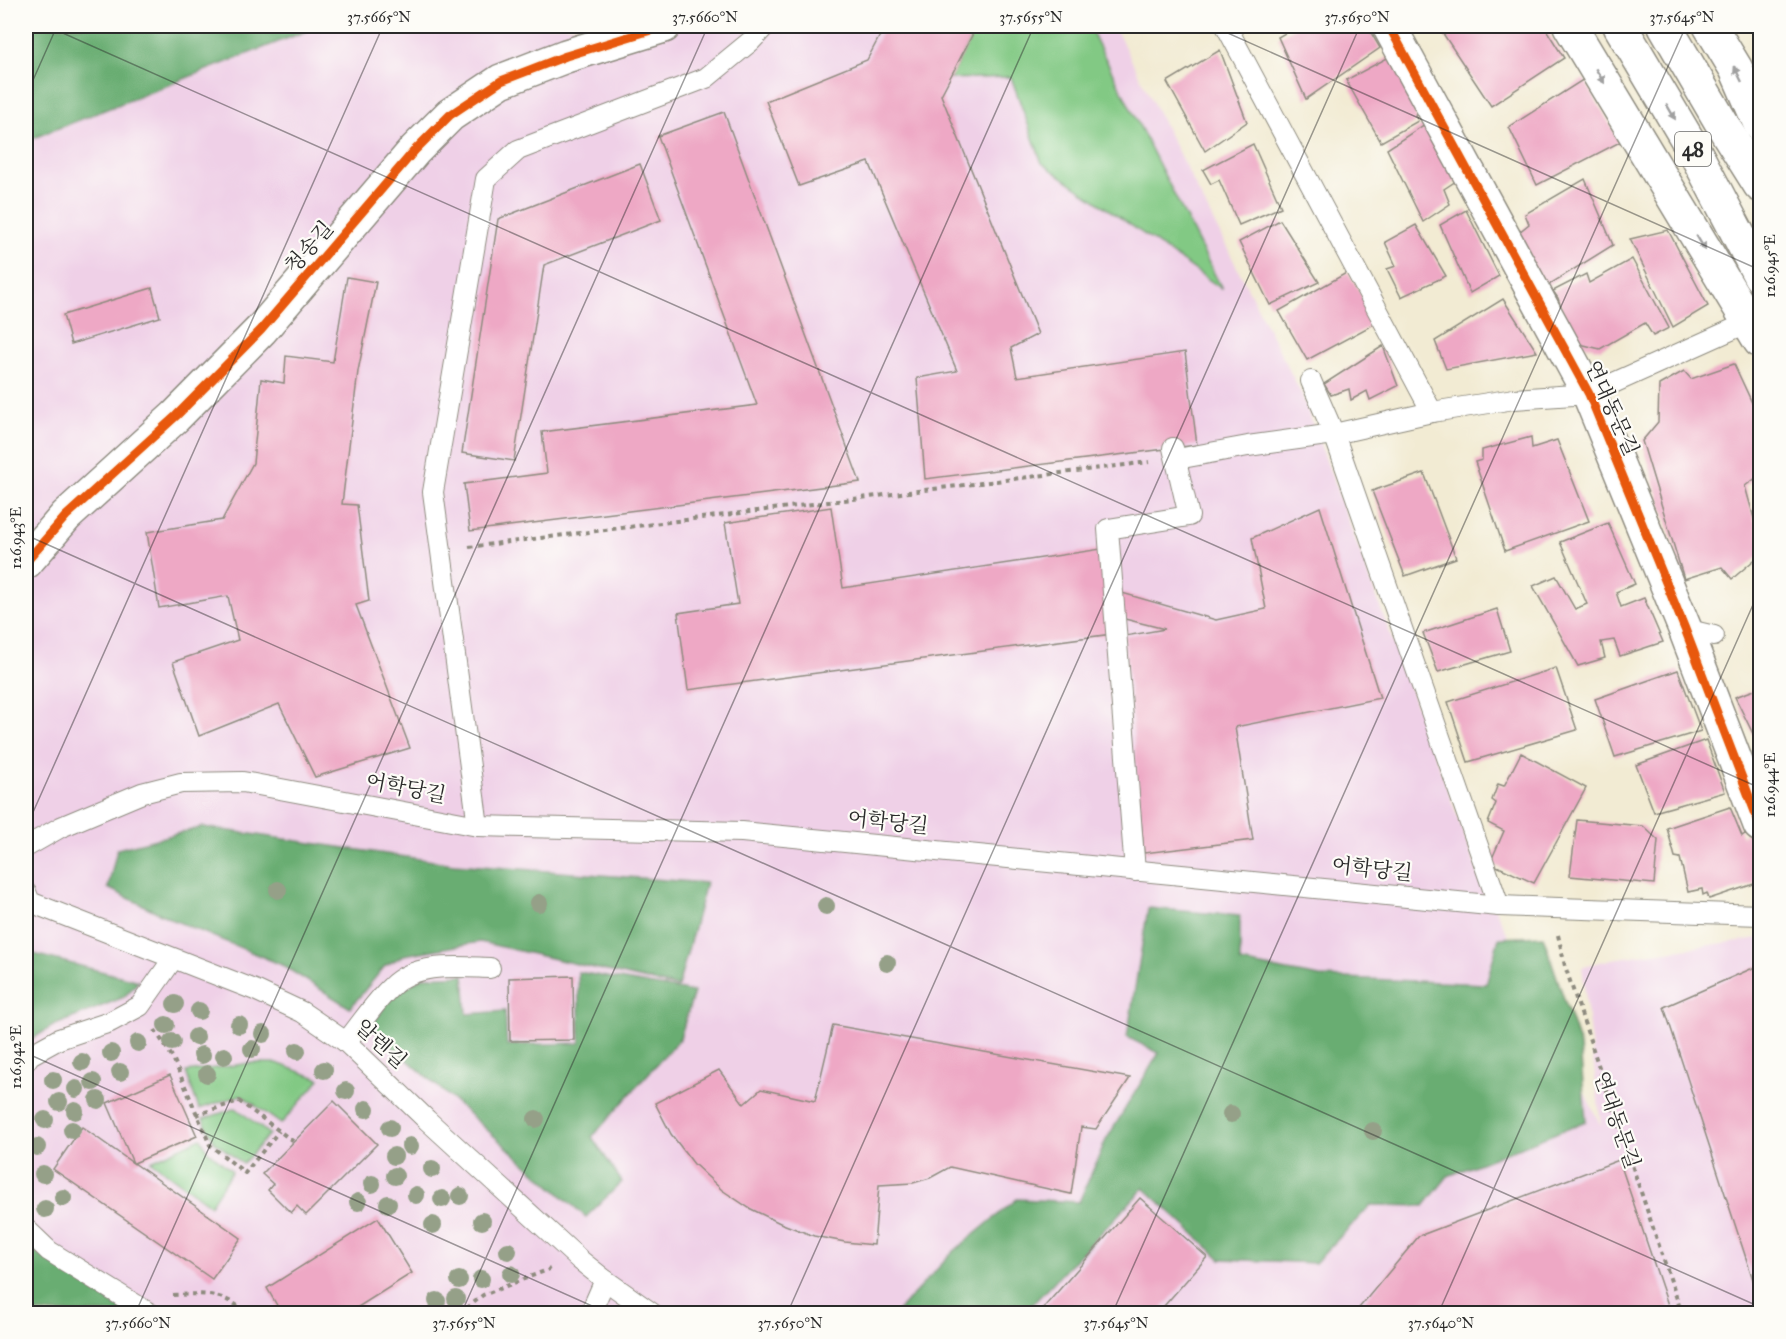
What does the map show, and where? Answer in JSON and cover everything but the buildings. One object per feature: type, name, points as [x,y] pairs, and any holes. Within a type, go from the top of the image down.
[{"type":"street","name":"청송길","points":[[26,562],[66,516],[176,416],[261,330],[415,150],[450,115],[501,81],[567,56],[664,26]]},
{"type":"street","name":"연대동문길","points":[[1389,26],[1589,394],[1699,632],[1761,825]]},
{"type":"street","points":[[1570,26],[1755,331]]},
{"type":"street","name":"48","points":[[1620,26],[1696,154],[1761,276]]},
{"type":"street","name":"48","points":[[1665,26],[1728,134],[1761,185]]},
{"type":"street","points":[[1710,26],[1736,69],[1761,124]]},
{"type":"lane","points":[[478,826],[433,492],[486,179],[518,150],[706,78],[751,41],[765,26]]},
{"type":"lane","points":[[1226,26],[1432,412]]},
{"type":"lane","points":[[1589,394],[1755,331]]},
{"type":"lane","points":[[1311,381],[1334,434],[1499,906]]},
{"type":"lane","name":"연대동문길","points":[[1175,454],[1334,434],[1432,412],[1514,399],[1589,394]]},
{"type":"lane","points":[[1135,871],[1108,529],[1188,516],[1175,454]]},
{"type":"lane","name":"어학당길","points":[[26,847],[62,827],[142,794],[181,783],[243,782],[478,826],[742,832],[1499,906],[1761,915]]},
{"type":"lane","name":"알렌길","points":[[26,892],[30,902],[255,990],[292,1008],[346,1042],[427,1120],[580,1260],[653,1314]]},
{"type":"lane","points":[[26,1061],[30,1055],[59,1039],[110,1022],[140,1006],[173,959]]},
{"type":"lane","points":[[346,1042],[392,986],[412,973],[440,968],[490,968]]},
{"type":"lane","points":[[26,1230],[49,1251],[151,1314]]},
{"type":"lane","points":[[590,1314],[605,1280]]},
{"type":"path","points":[[441,550],[1175,454]]},
{"type":"path","points":[[173,1058],[210,1145],[245,1173],[279,1131]]},
{"type":"path","points":[[196,1115],[238,1101],[294,1142]]},
{"type":"path","points":[[460,1314],[483,1295],[556,1266]]},
{"type":"path","points":[[163,1296],[209,1294],[226,1299],[248,1314]]},
{"type":"shaded area","points":[[319,26],[1114,26],[1302,395],[1480,878],[1601,1126],[1582,967],[1612,959],[1760,938],[1760,1313],[26,1314],[26,141]]},
{"type":"green space","points":[[26,26],[319,26],[26,141]]},
{"type":"green space","points":[[977,26],[1089,26],[1222,289],[1042,163],[1011,77],[949,79]]},
{"type":"green space","points":[[203,827],[454,864],[706,883],[678,987],[480,942],[404,955],[385,966],[350,1008],[282,965],[171,919],[108,888],[117,849]]},
{"type":"green space","points":[[1148,908],[1240,916],[1240,962],[1320,977],[1486,984],[1499,938],[1543,936],[1580,1046],[1586,1121],[1448,1176],[1424,1206],[1371,1205],[1315,1263],[1221,1259],[1144,1188],[1024,1313],[896,1313],[953,1252],[1017,1199],[1079,1202],[1106,1140],[1159,1053],[1127,1037]]},
{"type":"green space","points":[[26,952],[139,981],[124,997],[53,1026],[26,1043]]},
{"type":"green space","points":[[578,972],[694,992],[680,1038],[592,1137],[622,1182],[586,1217],[370,1027],[393,995],[423,977],[464,975],[467,1014],[505,1011],[507,1045],[580,1043]]},
{"type":"green space","points":[[251,1063],[277,1063],[320,1079],[281,1124],[241,1095],[199,1109],[186,1072]]},
{"type":"green space","points":[[236,1108],[269,1134],[243,1164],[214,1141],[203,1119]]},
{"type":"green space","points":[[201,1138],[207,1150],[232,1171],[210,1205],[151,1161]]},
{"type":"green space","points":[[26,1245],[127,1313],[26,1313]]},
{"type":"cycle path","points":[[26,562],[66,516],[176,416],[261,330],[415,150],[450,115],[501,81],[566,56],[664,26]]},
{"type":"cycle path","points":[[1389,26],[1589,394],[1685,629],[1760,825]]}]
